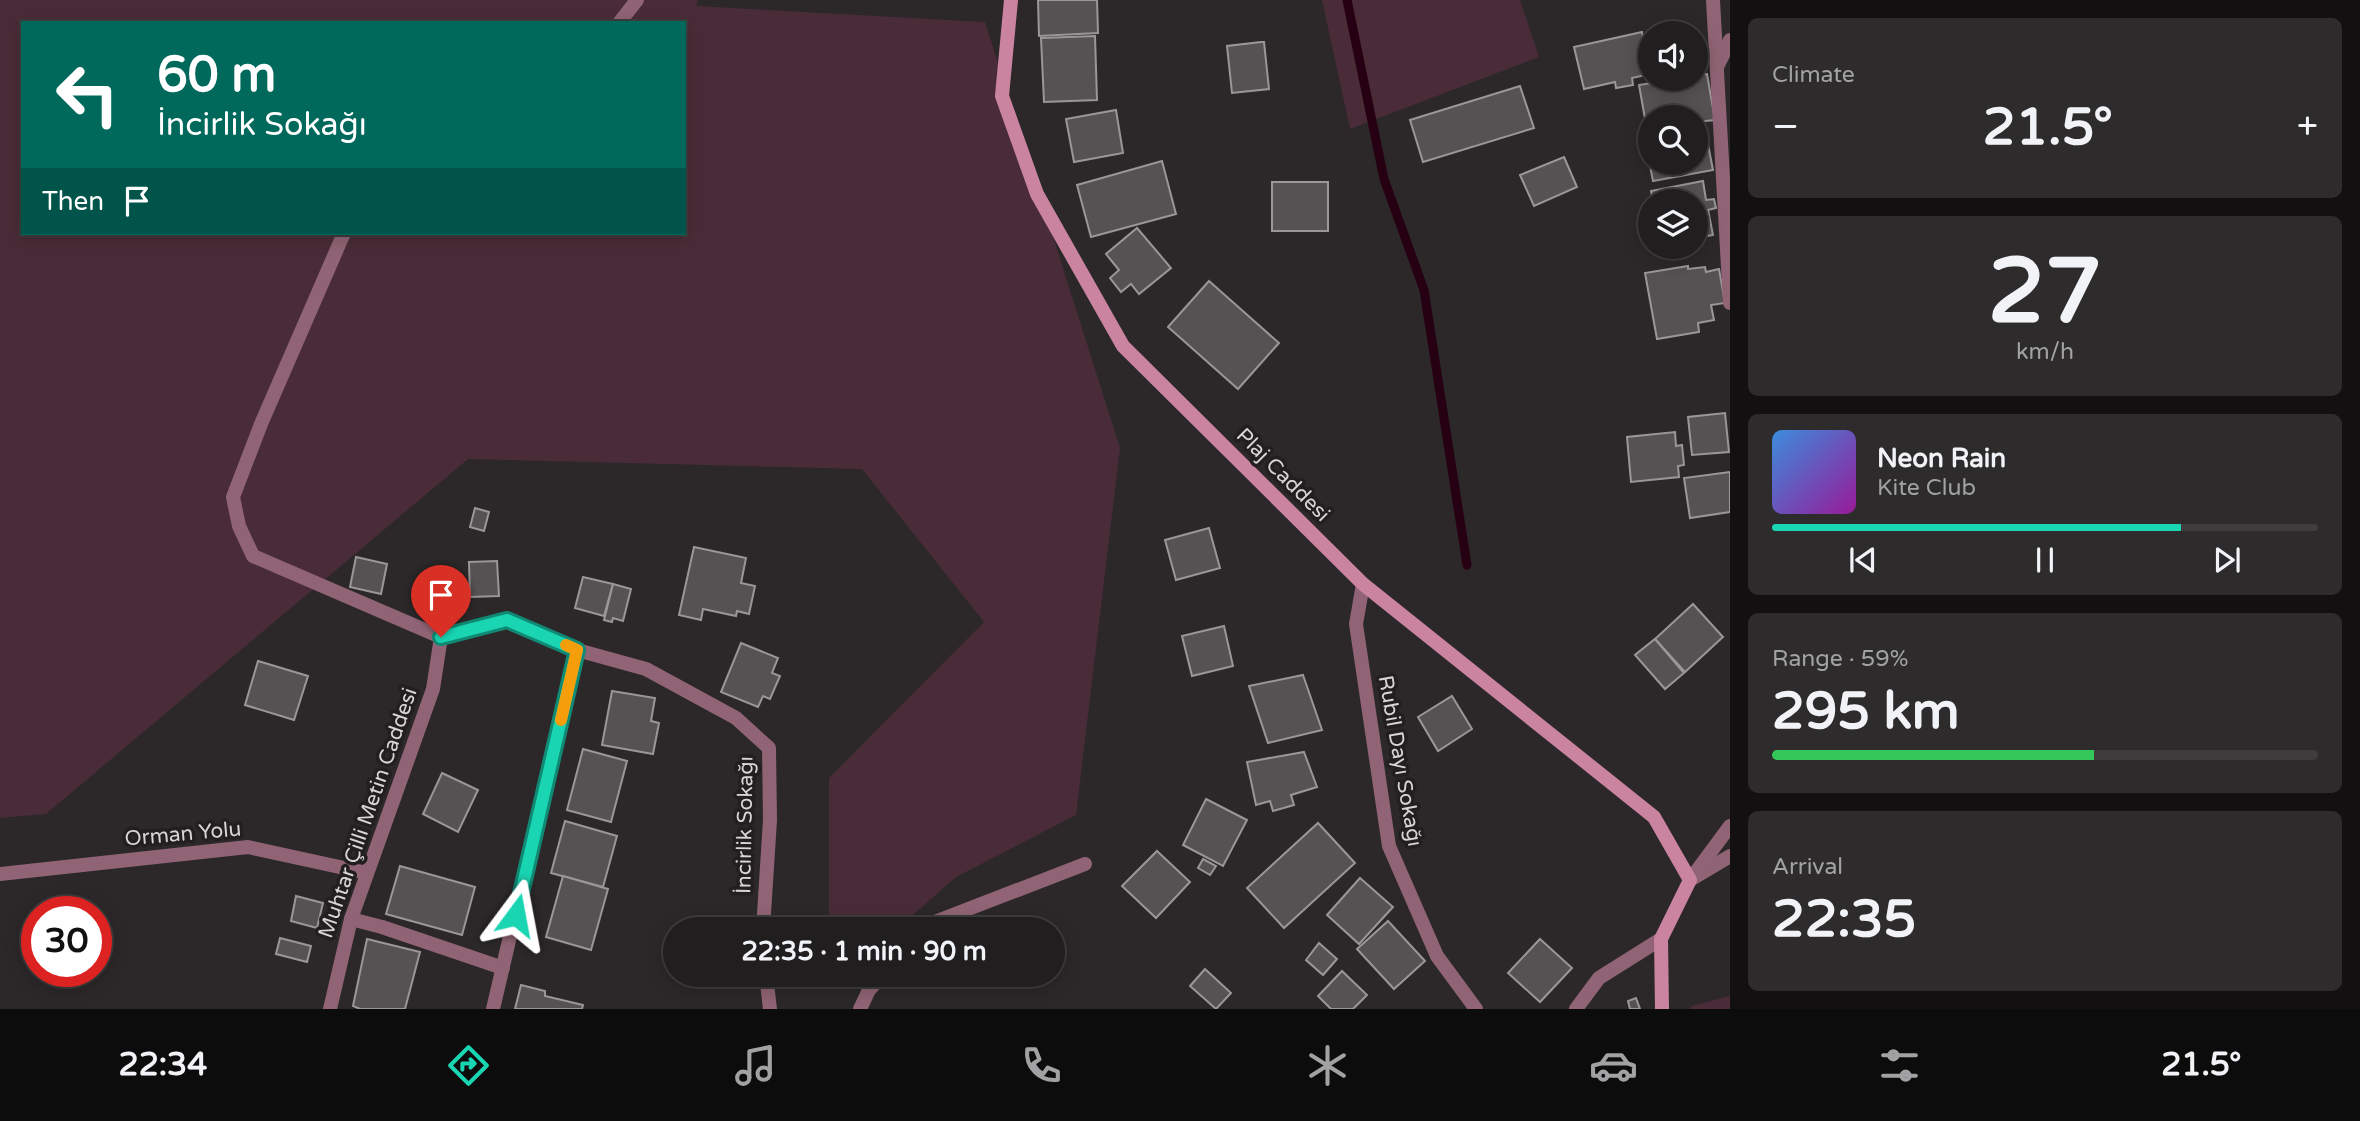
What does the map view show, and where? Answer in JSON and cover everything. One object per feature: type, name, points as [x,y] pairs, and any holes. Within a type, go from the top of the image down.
[{"type":"street","points":[[620,21],[637,0]]},
{"type":"street","name":"Plaj Caddesi","points":[[1011,0],[1002,96],[1037,194],[1123,346],[1363,584],[1654,817],[1690,880]]},
{"type":"street","points":[[1713,0],[1730,303]]},
{"type":"street","points":[[1717,68],[1730,40]]},
{"type":"street","points":[[343,235],[261,424],[233,497],[239,526],[253,556],[441,637]]},
{"type":"street","name":"Rubil Dayı Sokağı","points":[[1363,584],[1356,624],[1389,846],[1437,957],[1476,1009]]},
{"type":"street","name":"İncirlik Sokağı","points":[[441,637],[507,620],[577,650],[646,669],[736,718],[769,748],[770,820],[764,917]]},
{"type":"street","name":"Muhtar Çilli Metin Caddesi","points":[[330,1009],[351,919],[433,689],[441,637]]},
{"type":"street","points":[[493,1009],[577,650]]},
{"type":"street","points":[[1662,1009],[1661,939],[1690,880],[1730,826]]},
{"type":"street","name":"Orman Yolu","points":[[0,874],[247,847],[367,873]]},
{"type":"street","points":[[1690,880],[1730,856]]},
{"type":"street","points":[[948,917],[1085,864]]},
{"type":"street","points":[[351,919],[503,968]]},
{"type":"street","points":[[1576,1009],[1599,978],[1661,939]]},
{"type":"street","points":[[767,987],[770,1009]]},
{"type":"street","points":[[860,1009],[872,987]]},
{"type":"shaded area","points":[[0,0],[698,0],[696,6],[985,22],[1120,448],[1076,815],[956,877],[911,917],[829,917],[829,778],[984,622],[862,469],[468,459],[46,814],[0,818]]},
{"type":"shaded area","points":[[1322,0],[1520,0],[1539,57],[1350,129]]},
{"type":"shaded area","points":[[1730,996],[1730,1009],[1690,1009],[1691,1006]]},
{"type":"building","points":[[1038,0],[1097,0],[1098,33],[1039,36]]},
{"type":"building","points":[[1638,33],[1638,77],[1632,78],[1633,85],[1616,88],[1615,82],[1584,89],[1574,47]]},
{"type":"building","points":[[1095,36],[1097,100],[1044,102],[1041,38]]},
{"type":"building","points":[[1264,42],[1269,89],[1232,93],[1227,46]]},
{"type":"building","points":[[1708,80],[1715,120],[1708,121],[1708,105],[1643,105],[1640,91],[1708,91]]},
{"type":"building","points":[[1520,86],[1534,128],[1423,162],[1410,120]]},
{"type":"building","points":[[1116,110],[1123,153],[1074,162],[1066,119]]},
{"type":"building","points":[[1708,144],[1713,170],[1708,171]]},
{"type":"building","points":[[1564,157],[1577,187],[1534,206],[1520,175]]},
{"type":"building","points":[[1162,161],[1176,214],[1091,237],[1077,185]]},
{"type":"building","points":[[1652,175],[1686,175],[1653,181]]},
{"type":"building","points":[[1703,181],[1704,189],[1661,189]]},
{"type":"building","points":[[1272,182],[1328,182],[1328,231],[1272,231]]},
{"type":"building","points":[[1714,199],[1716,208],[1708,210],[1708,200]]},
{"type":"building","points":[[1708,210],[1713,235],[1708,236]]},
{"type":"building","points":[[1137,228],[1171,268],[1139,294],[1131,284],[1121,292],[1110,278],[1119,270],[1106,254]]},
{"type":"building","points":[[1688,266],[1688,269],[1705,267],[1706,272],[1719,269],[1725,303],[1711,305],[1714,320],[1698,323],[1699,332],[1657,339],[1645,273]]},
{"type":"building","points":[[1209,281],[1279,343],[1238,389],[1168,327]]},
{"type":"building","points":[[1725,413],[1729,452],[1692,455],[1688,417]]},
{"type":"building","points":[[1675,432],[1676,446],[1682,445],[1684,465],[1678,466],[1679,477],[1631,482],[1627,437]]},
{"type":"building","points":[[1730,472],[1730,512],[1690,518],[1684,478]]},
{"type":"building","points":[[475,508],[489,512],[484,531],[470,527]]},
{"type":"building","points":[[1209,528],[1220,568],[1176,580],[1165,540]]},
{"type":"building","points":[[694,547],[746,558],[741,583],[755,586],[749,614],[737,611],[736,616],[703,609],[701,620],[679,615]]},
{"type":"building","points":[[356,557],[387,564],[381,594],[350,587]]},
{"type":"building","points":[[497,561],[499,596],[470,597],[469,562]]},
{"type":"building","points":[[583,577],[613,584],[604,616],[575,608]]},
{"type":"building","points":[[613,584],[631,589],[623,621],[613,618],[612,622],[604,620]]},
{"type":"building","points":[[1693,604],[1723,637],[1685,672],[1655,639]]},
{"type":"building","points":[[1224,626],[1233,666],[1192,676],[1182,636]]},
{"type":"building","points":[[1655,639],[1684,673],[1665,689],[1635,655]]},
{"type":"building","points":[[741,643],[778,658],[772,673],[780,676],[770,699],[763,696],[758,707],[721,692]]},
{"type":"building","points":[[258,661],[308,676],[294,720],[245,705]]},
{"type":"building","points":[[1303,675],[1322,730],[1268,743],[1249,686]]},
{"type":"building","points":[[612,691],[655,698],[651,721],[659,723],[653,754],[602,745]]},
{"type":"building","points":[[1452,696],[1472,729],[1438,751],[1418,717]]},
{"type":"building","points":[[583,749],[627,761],[611,822],[567,810]]},
{"type":"building","points":[[1304,752],[1317,787],[1291,795],[1294,805],[1273,811],[1270,801],[1256,805],[1247,762]]},
{"type":"building","points":[[442,773],[478,790],[458,832],[423,814]]},
{"type":"building","points":[[1206,799],[1247,820],[1223,866],[1183,845]]},
{"type":"building","points":[[565,821],[617,836],[603,887],[551,873]]},
{"type":"building","points":[[1318,823],[1355,863],[1284,928],[1247,888]]},
{"type":"building","points":[[1157,851],[1190,882],[1156,918],[1122,886]]},
{"type":"building","points":[[1203,859],[1216,866],[1210,875],[1198,868]]},
{"type":"building","points":[[400,866],[475,887],[462,935],[386,914]]},
{"type":"building","points":[[563,876],[608,889],[591,950],[546,937]]},
{"type":"building","points":[[1360,878],[1393,907],[1359,944],[1327,915]]},
{"type":"building","points":[[296,896],[323,903],[317,928],[291,921]]},
{"type":"building","points":[[1388,921],[1425,961],[1394,989],[1357,949]]},
{"type":"building","points":[[280,938],[311,946],[307,962],[276,954]]},
{"type":"building","points":[[367,939],[420,952],[405,1009],[360,1009],[353,1006]]},
{"type":"building","points":[[1540,939],[1572,968],[1540,1002],[1508,973]]},
{"type":"building","points":[[1319,943],[1337,959],[1323,975],[1306,960]]},
{"type":"building","points":[[1205,969],[1231,993],[1216,1009],[1190,986]]},
{"type":"building","points":[[1342,971],[1367,995],[1353,1009],[1331,1009],[1318,996]]},
{"type":"building","points":[[521,985],[545,991],[545,996],[583,1005],[582,1009],[515,1009]]},
{"type":"building","points":[[1636,998],[1640,1009],[1630,1009],[1628,1001]]},
{"type":"waterway","points":[[1347,0],[1384,179],[1424,290],[1467,565]]},
{"type":"slow traffic","points":[[561,720],[577,650],[566,645]]},
{"type":"route","points":[[441,637],[507,620],[577,650],[516,915]]}]
